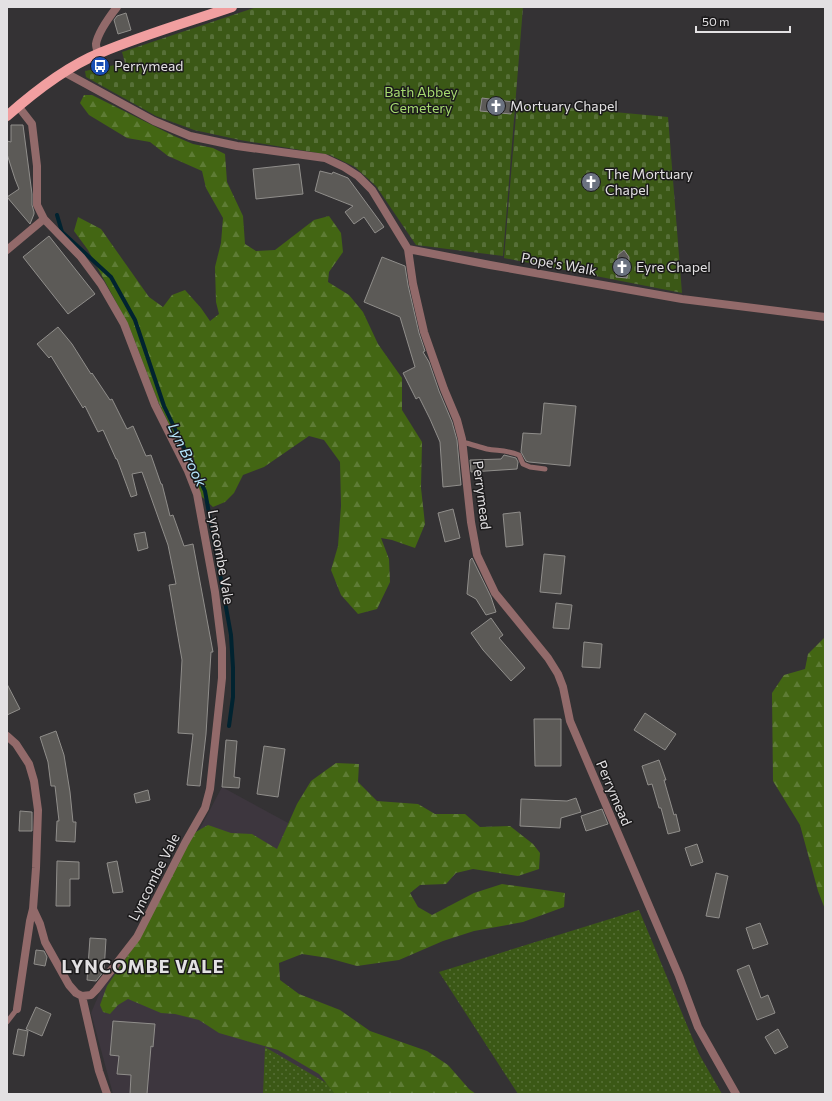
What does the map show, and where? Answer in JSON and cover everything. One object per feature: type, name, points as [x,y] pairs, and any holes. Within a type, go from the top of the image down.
[{"type":"main road","points":[[7,116],[64,72],[98,53],[232,7]]},
{"type":"street","points":[[98,53],[96,43],[117,7]]},
{"type":"street","name":"Perrymead","points":[[64,72],[154,121],[190,136],[237,146],[325,158],[358,176],[372,190],[408,249],[413,284],[424,332],[444,390],[457,420],[462,442],[471,522],[478,555],[494,593],[548,658],[558,674],[563,687],[570,722],[678,976],[698,1027],[736,1094]]},
{"type":"street","name":"Lyncombe Vale","points":[[18,106],[32,124],[37,166],[37,205],[44,219],[82,257],[102,284],[124,324],[155,405],[188,471],[197,494],[215,592],[222,648],[222,678],[210,789],[205,808],[185,843],[137,937],[96,990],[91,995],[82,996]]},
{"type":"street","points":[[7,250],[44,219]]},
{"type":"street","name":"Pope's Walk","points":[[408,249],[497,267],[682,299],[825,317]]},
{"type":"street","points":[[7,736],[16,744],[29,764],[34,781],[38,810],[33,909],[17,1009]]},
{"type":"street","points":[[33,909],[40,924],[45,942],[69,985],[76,993],[82,996],[99,1071],[107,1094]]},
{"type":"lane","points":[[462,442],[488,449],[510,452],[518,455],[523,464],[530,467],[545,469]]},
{"type":"lane","points":[[7,1022],[17,1009]]},
{"type":"shaded area","points":[[222,787],[303,831],[243,965],[421,1094],[113,1094],[91,1013],[103,985],[140,942]]},
{"type":"green space","name":"Bath Abbey Cemetery","points":[[257,7],[523,7],[503,256],[416,245],[376,186],[355,167],[330,155],[240,140],[194,130],[156,116],[86,77],[85,71],[125,63],[122,52]]},
{"type":"green space","points":[[84,95],[92,95],[193,144],[213,148],[225,154],[227,182],[243,216],[245,244],[256,251],[275,250],[314,220],[329,216],[341,233],[343,252],[329,272],[328,282],[349,295],[363,312],[378,344],[402,378],[402,410],[422,442],[421,488],[425,524],[415,548],[381,538],[389,559],[390,582],[377,609],[358,614],[341,595],[331,570],[338,546],[341,506],[340,462],[324,440],[309,436],[264,467],[243,475],[234,493],[225,502],[213,507],[201,496],[195,476],[194,458],[173,433],[157,399],[129,326],[88,250],[74,231],[78,217],[101,229],[149,297],[163,307],[172,295],[185,290],[210,321],[219,314],[216,302],[215,267],[221,243],[223,218],[206,188],[202,171],[168,156],[150,142],[127,138],[89,115],[80,103]]},
{"type":"green space","points":[[517,103],[668,117],[682,293],[504,258]]},
{"type":"green space","points":[[825,637],[825,909],[818,891],[800,825],[773,781],[772,693],[784,675],[805,669],[808,654]]},
{"type":"green space","points":[[336,763],[359,764],[358,782],[377,801],[418,804],[435,814],[465,814],[480,827],[510,826],[533,844],[540,853],[539,869],[518,876],[473,869],[456,873],[446,884],[420,885],[410,893],[418,907],[432,915],[474,893],[502,884],[565,893],[564,907],[523,922],[474,931],[443,941],[399,960],[357,966],[328,958],[302,954],[279,963],[280,980],[299,994],[340,1010],[370,1031],[427,1051],[448,1065],[469,1089],[476,1094],[335,1094],[319,1074],[278,1050],[219,1033],[199,1020],[175,1014],[161,1013],[128,999],[118,1005],[110,1014],[103,1012],[100,1005],[107,986],[137,942],[194,833],[208,825],[231,833],[252,834],[277,849],[297,804],[311,781]]},
{"type":"green space","points":[[639,910],[699,1054],[722,1094],[518,1094],[439,972]]},
{"type":"green space","points":[[265,1047],[345,1094],[263,1094]]},
{"type":"building","points":[[126,13],[131,30],[118,34],[114,20],[117,16]]},
{"type":"building","name":"Mortuary Chapel","points":[[482,98],[513,102],[511,114],[480,111]]},
{"type":"building","points":[[11,125],[23,125],[34,212],[30,224],[7,197],[19,189],[7,154],[7,141],[11,142]]},
{"type":"building","points":[[299,164],[303,194],[256,199],[253,169]]},
{"type":"building","points":[[320,171],[332,174],[333,172],[348,178],[384,227],[375,233],[364,217],[354,224],[345,212],[353,206],[315,191]]},
{"type":"building","points":[[49,236],[95,294],[68,314],[23,257]]},
{"type":"building","name":"Eyre Chapel","points":[[624,250],[629,257],[627,278],[616,277],[618,255]]},
{"type":"building","points":[[382,257],[405,266],[419,333],[425,351],[423,352],[429,362],[452,422],[457,440],[461,485],[443,487],[440,442],[419,397],[416,399],[403,373],[415,367],[400,317],[364,302]]},
{"type":"building","points":[[58,327],[72,344],[110,400],[112,399],[127,429],[133,426],[146,456],[151,455],[162,484],[170,516],[173,515],[184,546],[193,544],[213,652],[211,652],[206,734],[200,786],[187,785],[193,734],[178,733],[182,660],[169,585],[176,584],[168,545],[142,472],[132,474],[137,495],[131,497],[117,459],[103,430],[98,432],[85,406],[83,408],[51,356],[49,358],[37,344]]},
{"type":"building","points":[[544,403],[576,406],[570,466],[529,462],[526,461],[521,452],[523,433],[541,434]]},
{"type":"building","points":[[504,455],[516,458],[518,462],[517,469],[471,472],[470,460],[501,459]]},
{"type":"building","points":[[453,509],[460,538],[445,542],[438,513]]},
{"type":"building","points":[[520,512],[523,545],[506,547],[503,514]]},
{"type":"building","points":[[145,532],[148,548],[138,551],[134,534]]},
{"type":"building","points":[[544,554],[565,556],[561,594],[540,592]]},
{"type":"building","points":[[472,558],[491,597],[496,612],[486,615],[476,599],[467,594],[470,560]]},
{"type":"building","points":[[556,603],[572,605],[569,629],[553,628]]},
{"type":"building","points":[[491,618],[503,635],[499,638],[525,668],[511,681],[483,650],[471,633]]},
{"type":"building","points":[[584,642],[602,644],[600,668],[582,667]]},
{"type":"building","points":[[7,684],[20,709],[7,715]]},
{"type":"building","points":[[645,713],[676,734],[665,750],[634,730]]},
{"type":"building","points":[[534,719],[561,719],[561,766],[535,766]]},
{"type":"building","points":[[56,731],[64,755],[73,822],[76,822],[75,842],[56,841],[57,821],[59,821],[55,786],[51,786],[48,762],[40,737]]},
{"type":"building","points":[[226,740],[237,741],[234,777],[240,778],[239,788],[222,787]]},
{"type":"building","points":[[264,746],[285,749],[278,797],[257,794]]},
{"type":"building","points":[[659,760],[666,780],[664,780],[674,815],[676,814],[680,831],[668,834],[661,808],[659,808],[652,784],[648,785],[642,766]]},
{"type":"building","points":[[148,790],[150,800],[136,803],[134,794]]},
{"type":"building","points":[[576,798],[581,812],[561,818],[560,828],[520,826],[521,799],[567,801]]},
{"type":"building","points":[[602,809],[608,824],[586,831],[581,816]]},
{"type":"building","points":[[20,811],[32,812],[32,831],[19,831]]},
{"type":"building","points":[[697,844],[703,862],[691,866],[685,848]]},
{"type":"building","points":[[57,861],[79,862],[79,879],[70,879],[70,906],[56,906]]},
{"type":"building","points":[[117,861],[123,892],[113,893],[107,863]]},
{"type":"building","points":[[716,873],[728,876],[719,918],[706,916]]},
{"type":"building","points":[[760,923],[768,944],[753,949],[746,928]]},
{"type":"building","points":[[90,938],[106,939],[104,971],[96,981],[87,980]]},
{"type":"building","points":[[36,950],[44,951],[47,957],[45,966],[34,964]]},
{"type":"building","points":[[749,965],[761,998],[768,995],[775,1013],[757,1020],[737,970]]},
{"type":"building","points":[[36,1007],[51,1014],[42,1036],[26,1029]]},
{"type":"building","points":[[113,1021],[155,1024],[153,1047],[151,1046],[147,1094],[130,1094],[131,1075],[117,1074],[119,1056],[110,1055]]},
{"type":"building","points":[[18,1029],[28,1031],[24,1056],[13,1054]]},
{"type":"building","points":[[778,1029],[788,1047],[775,1054],[765,1037]]},
{"type":"waterway","name":"Lyn Brook","points":[[57,215],[62,232],[111,277],[135,320],[164,406],[205,491],[231,635],[233,697],[229,726]]},
{"type":"place","name":"Perrymead","points":[[100,66]]},
{"type":"place","name":"Mortuary Chapel","points":[[496,106]]},
{"type":"place","name":"The Mortuary Chapel","points":[[591,182]]},
{"type":"place","name":"Eyre Chapel","points":[[622,267]]},
{"type":"district","name":"LYNCOMBE VALE","points":[[143,967]]}]
